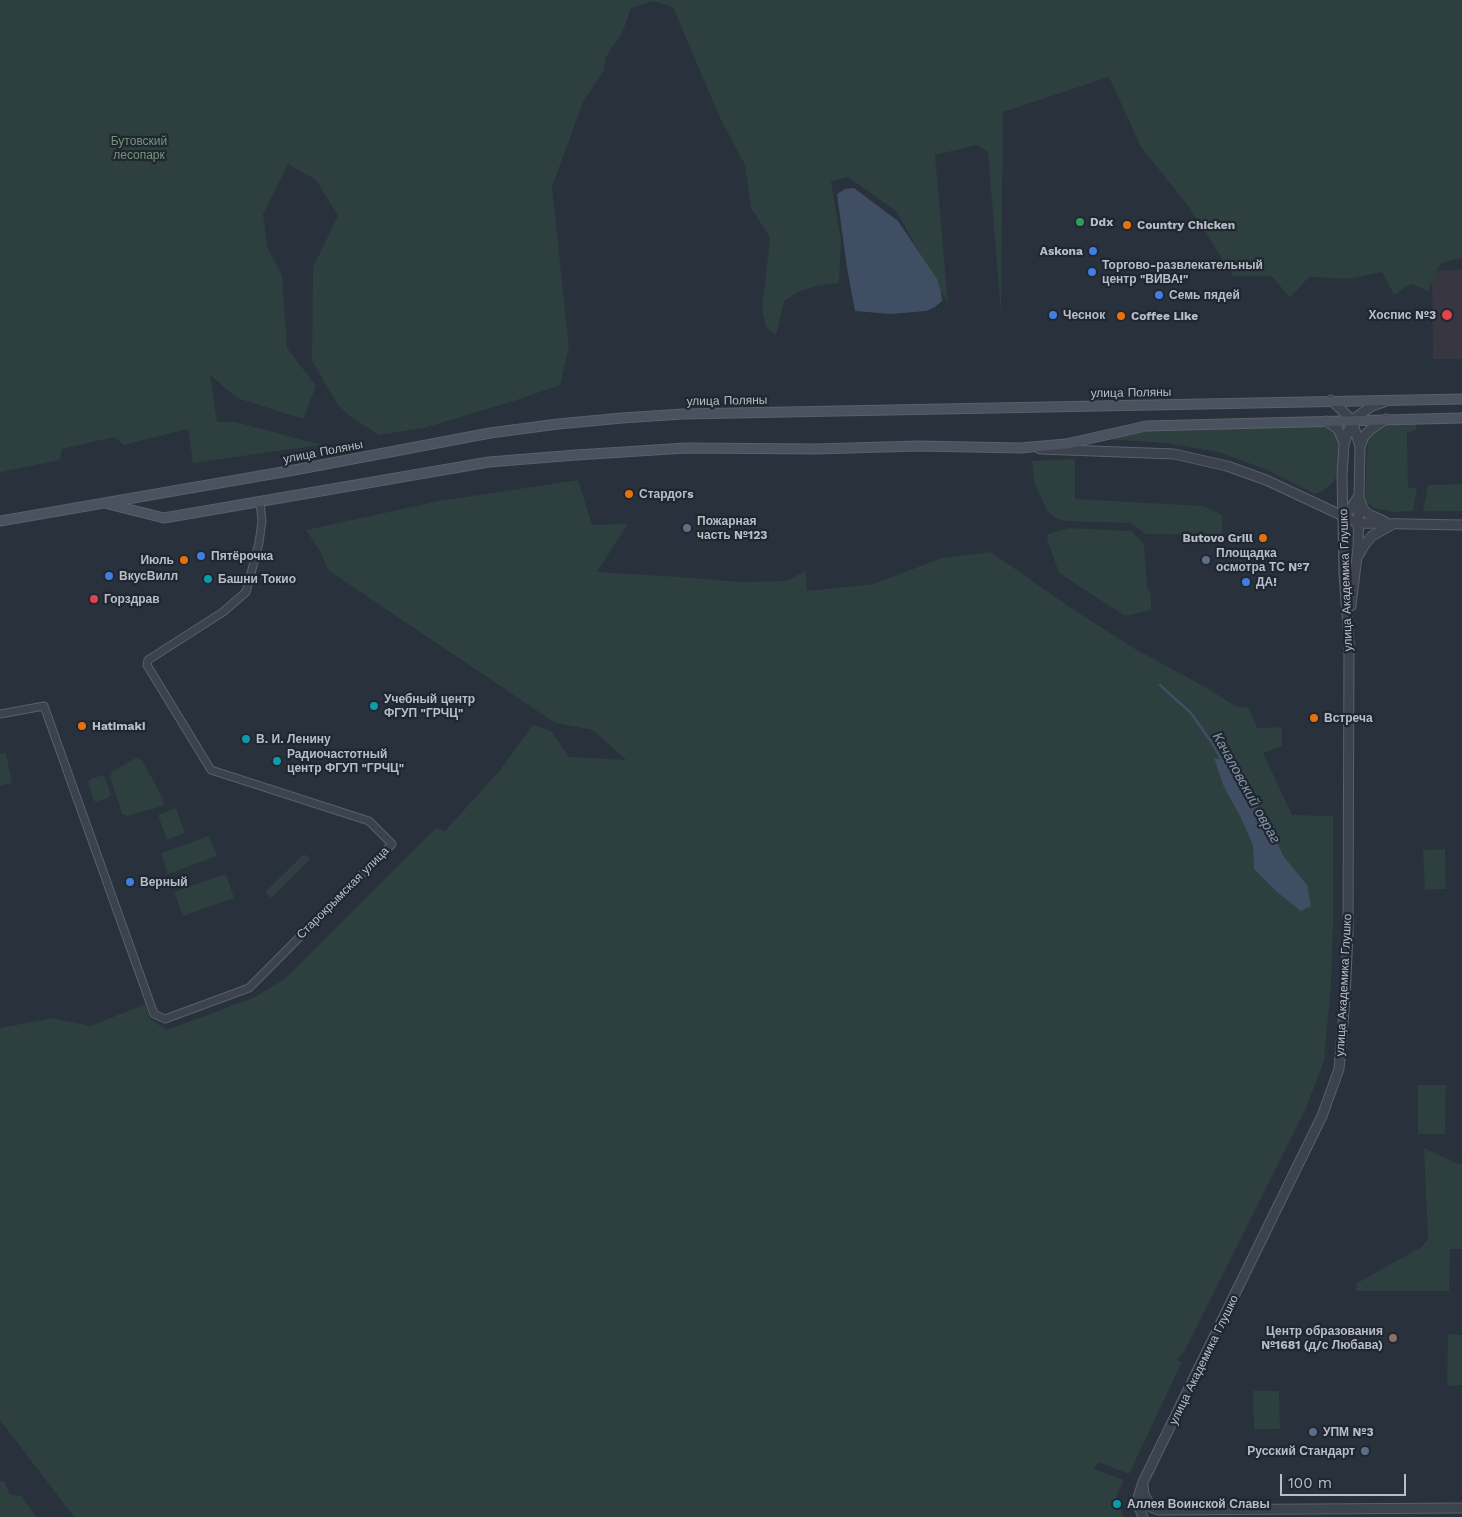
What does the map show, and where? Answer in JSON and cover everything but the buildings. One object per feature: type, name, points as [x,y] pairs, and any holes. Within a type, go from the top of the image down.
[{"type":"main road","name":"улица Поляны","points":[[0,521],[106,504],[490,433],[604,420],[683,414],[1331,400],[1462,399]]},
{"type":"main road","points":[[106,504],[164,518],[489,462],[576,454],[686,448],[918,446],[1020,448],[1066,444],[1146,426],[1462,418]]},
{"type":"street","points":[[1331,400],[1352,420],[1360,447],[1357,558],[1349,621]]},
{"type":"street","points":[[1352,420],[1372,406],[1386,401]]},
{"type":"street","points":[[1360,447],[1364,436],[1371,428],[1386,419]]},
{"type":"street","name":"улица Академика Глушко","points":[[1143,1517],[1138,1505],[1138,1498],[1143,1482],[1322,1116],[1339,1069],[1348,933],[1349,621],[1344,574],[1344,444],[1352,420]]},
{"type":"street","points":[[1326,421],[1338,429],[1344,444]]},
{"type":"street","points":[[1020,448],[1174,454],[1227,466],[1266,480],[1358,522],[1462,525]]},
{"type":"street","points":[[1343,515],[1350,510],[1359,496]]},
{"type":"street","points":[[1359,496],[1363,509],[1368,514],[1394,524]]},
{"type":"street","name":"Старокрымская улица","points":[[0,714],[44,706],[154,1014],[165,1018],[249,988],[392,844],[369,821],[211,770],[147,665],[148,660],[223,612],[246,592],[259,543],[262,521],[260,502]]},
{"type":"street","points":[[1357,558],[1372,536],[1394,524]]},
{"type":"street","points":[[1143,1482],[1144,1494],[1151,1506],[1159,1510],[1462,1508]]},
{"type":"street","points":[[1160,1517],[1178,1510]]},
{"type":"shaded area","name":"Хоспис №3","points":[[1462,269],[1462,359],[1433,359],[1432,271]]},
{"type":"green space","name":"Бутовский лесопарк","points":[[0,0],[1462,0],[1462,258],[1441,263],[1428,291],[1411,284],[1394,295],[1382,272],[1348,279],[1309,277],[1290,298],[1272,276],[1233,276],[1189,207],[1141,147],[1109,77],[1003,112],[1001,314],[988,152],[977,145],[935,155],[948,303],[896,211],[848,177],[831,182],[841,239],[839,283],[816,286],[798,292],[784,301],[776,335],[766,327],[762,309],[770,238],[751,208],[745,165],[720,118],[673,7],[653,1],[631,8],[623,31],[606,57],[604,71],[583,102],[552,187],[569,347],[560,385],[424,428],[379,435],[351,417],[338,405],[312,361],[313,267],[338,216],[316,180],[288,164],[263,214],[268,249],[282,275],[287,348],[316,386],[303,419],[237,398],[210,375],[217,422],[236,422],[321,445],[193,463],[188,429],[124,445],[114,437],[62,449],[60,460],[0,472]]},
{"type":"green space","points":[[1416,424],[1416,429],[1407,433],[1408,487],[1417,489],[1413,511],[1393,512],[1374,508],[1367,502],[1365,495],[1368,440],[1370,434],[1382,426]]},
{"type":"green space","points":[[1320,426],[1333,429],[1339,442],[1339,447],[1337,474],[1334,482],[1323,491],[1315,494],[1265,469],[1218,452],[1166,443],[1106,439],[1138,431]]},
{"type":"green space","points":[[1075,459],[1075,499],[1204,506],[1222,515],[1222,540],[1214,539],[1214,536],[1202,534],[1146,534],[1130,523],[1065,521],[1054,517],[1047,510],[1035,485],[1032,461]]},
{"type":"green space","points":[[578,480],[592,525],[628,524],[597,572],[742,582],[787,581],[805,571],[807,591],[873,584],[942,558],[991,552],[1071,608],[1137,650],[1207,688],[1235,706],[1249,708],[1257,728],[1282,727],[1282,746],[1263,753],[1292,815],[1333,816],[1331,984],[1324,1061],[1306,1108],[1184,1352],[1177,1360],[1182,1362],[1129,1474],[1098,1462],[1094,1469],[1124,1480],[1116,1496],[1123,1517],[74,1517],[0,1420],[0,1028],[52,1018],[91,1026],[145,1004],[150,1019],[167,1030],[253,998],[287,977],[436,828],[445,831],[500,770],[533,725],[551,731],[569,757],[626,760],[593,730],[555,723],[328,570],[320,551],[306,530],[439,501]]},
{"type":"green space","points":[[1462,484],[1462,511],[1423,511],[1428,485]]},
{"type":"green space","points":[[1069,528],[1132,531],[1144,545],[1147,587],[1151,595],[1151,610],[1125,616],[1059,573],[1047,539],[1048,534]]},
{"type":"green space","points":[[6,753],[12,783],[0,786],[0,754]]},
{"type":"green space","points":[[136,758],[144,764],[164,800],[163,805],[159,807],[127,816],[122,814],[110,777],[114,770]]},
{"type":"green space","points":[[103,775],[111,795],[108,798],[95,802],[88,782],[90,779]]},
{"type":"green space","points":[[176,808],[185,833],[167,840],[158,815]]},
{"type":"green space","points":[[209,836],[217,856],[168,874],[161,853]]},
{"type":"green space","points":[[1445,849],[1446,889],[1425,890],[1423,850]]},
{"type":"green space","points":[[304,854],[310,859],[271,898],[265,892]]},
{"type":"green space","points":[[226,874],[234,898],[183,916],[174,892]]},
{"type":"green space","points":[[1418,1085],[1446,1085],[1445,1134],[1418,1134]]},
{"type":"green space","points":[[1424,1148],[1458,1164],[1462,1164],[1462,1249],[1450,1249],[1449,1291],[1356,1291],[1357,1283],[1420,1248],[1428,1240]]},
{"type":"green space","points":[[1448,1334],[1462,1335],[1462,1385],[1447,1386]]},
{"type":"green space","points":[[1253,1391],[1279,1391],[1280,1429],[1254,1429]]},
{"type":"green space","points":[[0,1481],[4,1481],[10,1495],[22,1496],[36,1517],[0,1517]]},
{"type":"water","points":[[854,188],[898,221],[937,279],[942,301],[935,307],[926,311],[891,314],[855,311],[837,194],[845,189]]},
{"type":"water","points":[[1214,758],[1230,761],[1267,822],[1284,857],[1307,885],[1311,906],[1301,911],[1277,892],[1254,869],[1253,845],[1224,787]]},
{"type":"waterway","name":"Качаловский овраг","points":[[1160,685],[1191,713],[1222,760]]},
{"type":"place","name":"Ddx","points":[[1080,222]]},
{"type":"place","name":"Country Chicken","points":[[1127,225]]},
{"type":"place","name":"Askona","points":[[1093,251]]},
{"type":"place","name":"Торгово-развлекательный центр \"ВИВА!\"","points":[[1092,272]]},
{"type":"place","name":"Семь пядей","points":[[1159,295]]},
{"type":"place","name":"Чеснок","points":[[1053,315]]},
{"type":"place","name":"Хоспис №3","points":[[1447,315]]},
{"type":"place","name":"Coffee Like","points":[[1121,316]]},
{"type":"place","name":"Стардогs","points":[[629,494]]},
{"type":"place","name":"Пожарная часть №123","points":[[687,528]]},
{"type":"place","name":"Butovo Grill","points":[[1263,538]]},
{"type":"place","name":"Пятёрочка","points":[[201,556]]},
{"type":"place","name":"Июль","points":[[184,560]]},
{"type":"place","name":"Площадка осмотра ТС №7","points":[[1206,560]]},
{"type":"place","name":"ВкусВилл","points":[[109,576]]},
{"type":"place","name":"Башни Токио","points":[[208,579]]},
{"type":"place","name":"ДА!","points":[[1246,582]]},
{"type":"place","name":"Горздрав","points":[[94,599]]},
{"type":"place","name":"Учебный центр ФГУП \"ГРЧЦ\"","points":[[374,706]]},
{"type":"place","name":"Встреча","points":[[1314,718]]},
{"type":"place","name":"Hatimaki","points":[[82,726]]},
{"type":"place","name":"В. И. Ленину","points":[[246,739]]},
{"type":"place","name":"Радиочастотный центр ФГУП \"ГРЧЦ\"","points":[[277,761]]},
{"type":"place","name":"Верный","points":[[130,882]]},
{"type":"place","name":"Центр образования №1681 (д/с Любава)","points":[[1393,1338]]},
{"type":"place","name":"УПМ №3","points":[[1313,1432]]},
{"type":"place","name":"Русский Стандарт","points":[[1365,1451]]},
{"type":"place","name":"Аллея Воинской Славы","points":[[1117,1504]]}]
